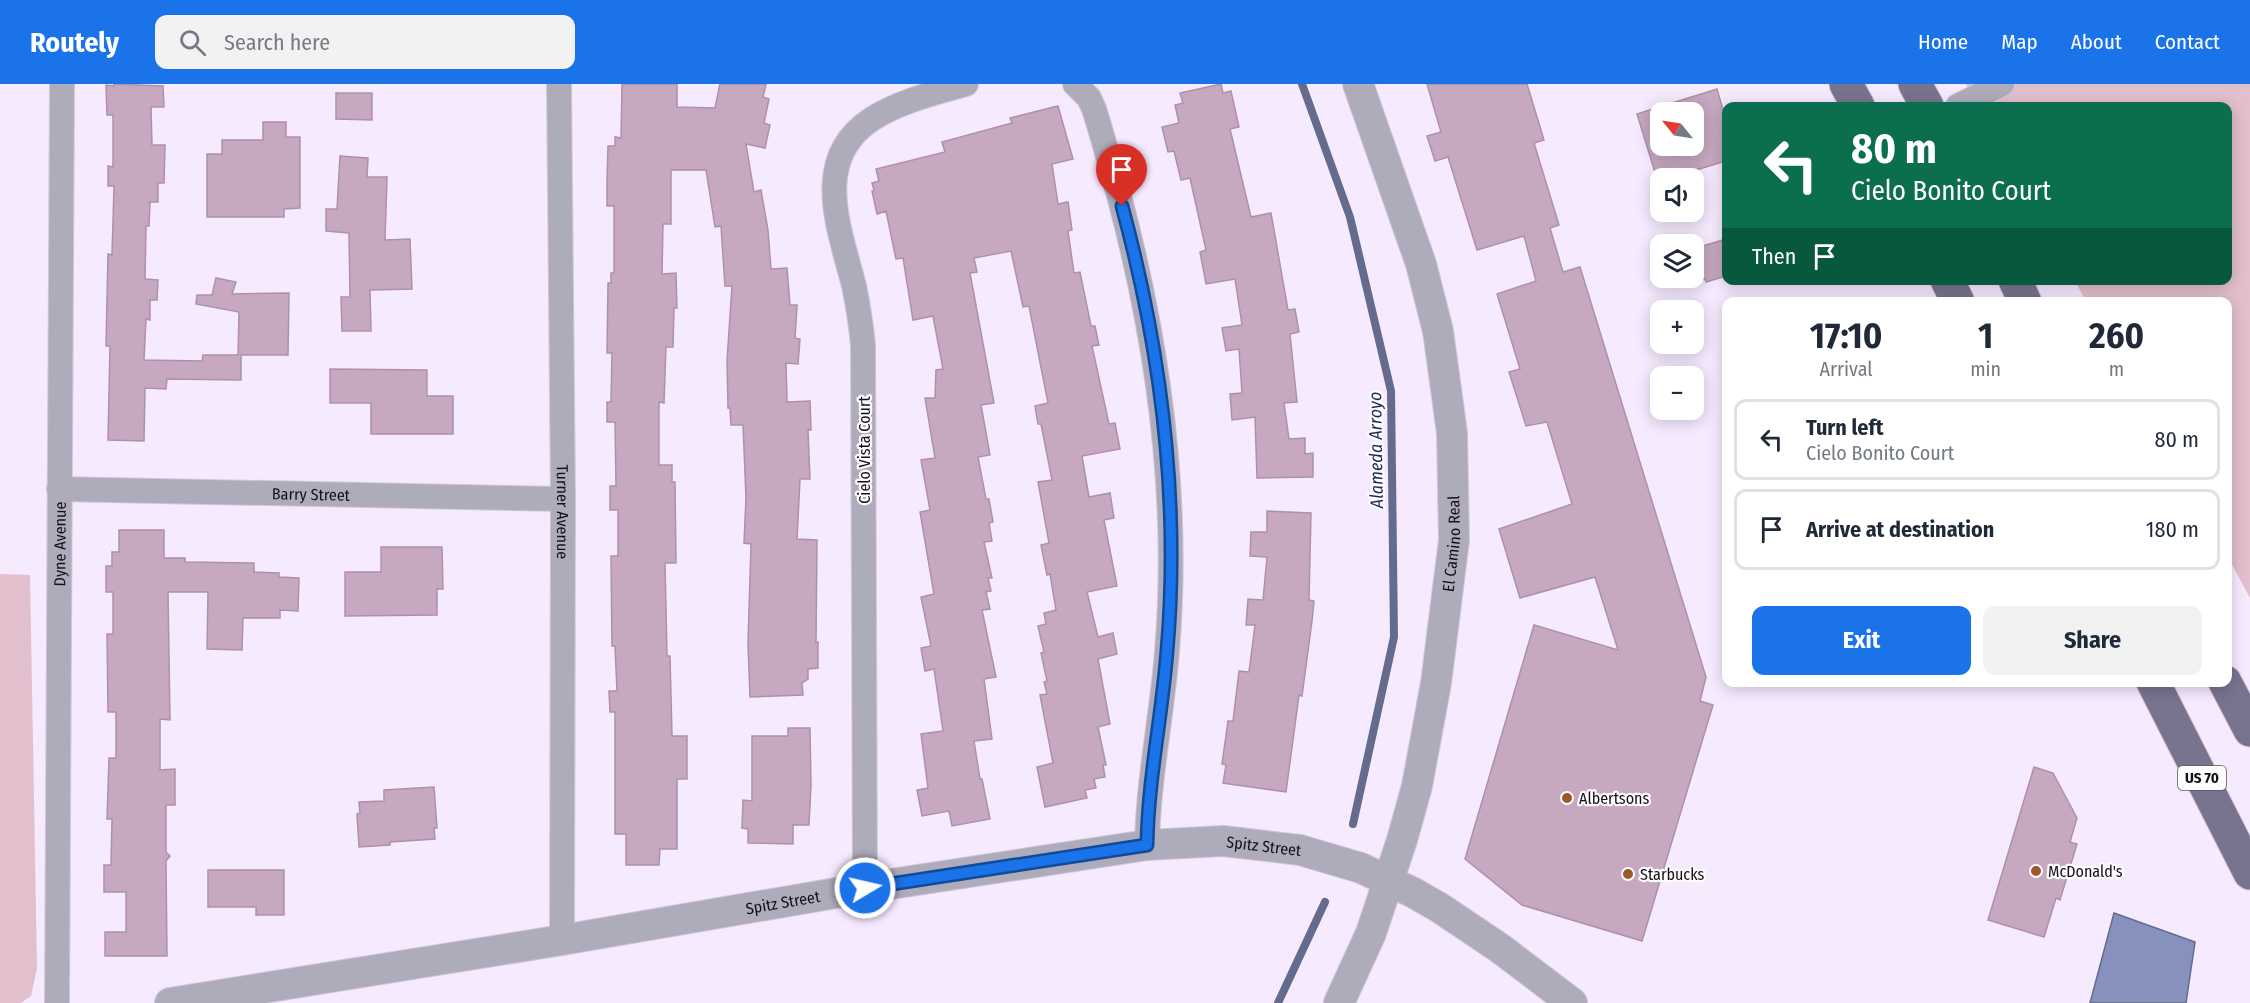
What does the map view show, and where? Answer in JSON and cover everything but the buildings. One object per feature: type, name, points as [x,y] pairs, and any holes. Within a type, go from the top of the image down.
[{"type":"main road","points":[[1846,84],[1856,102]]},
{"type":"main road","points":[[1915,84],[1925,102]]},
{"type":"main road","name":"US 70","points":[[2156,687],[2250,873]]},
{"type":"main road","points":[[2228,687],[2250,730]]},
{"type":"street","name":"Dyne Avenue","points":[[57,1003],[62,84]]},
{"type":"street","name":"Turner Avenue","points":[[559,84],[564,499],[562,940]]},
{"type":"street","points":[[1075,84],[1089,98],[1094,109],[1133,249],[1155,361],[1168,473],[1170,565],[1167,650],[1147,845]]},
{"type":"street","name":"El Camino Real","points":[[1339,1003],[1371,933],[1416,786],[1436,683],[1454,540],[1452,434],[1438,331],[1421,264],[1358,84]]},
{"type":"street","points":[[1966,102],[2002,84]]},
{"type":"street","name":"Cielo Vista Court","points":[[865,888],[863,354],[858,307],[834,212],[833,187],[839,161],[845,149],[852,138],[870,120],[892,108],[959,85]]},
{"type":"street","name":"Barry Street","points":[[59,489],[564,499]]},
{"type":"street","name":"Spitz Street","points":[[170,1003],[562,940],[865,888],[1147,845],[1223,841],[1300,850],[1361,868],[1414,893],[1448,914],[1500,949],[1572,1003]]},
{"type":"shaded area","points":[[1966,84],[2250,84],[2250,598],[2232,564],[2232,297],[2084,297],[2077,285],[2232,285],[2232,102],[1976,102]]},
{"type":"shaded area","points":[[0,574],[30,575],[37,968],[31,996],[21,1003],[0,1003]]},
{"type":"water","points":[[2114,913],[2195,942],[2186,1003],[2090,1003]]},
{"type":"waterway","name":"Alameda Arroyo","points":[[1302,84],[1350,217],[1391,391],[1394,637],[1353,824]]},
{"type":"waterway","name":"Alameda Arroyo","points":[[1278,1003],[1325,902]]},
{"type":"place","name":"Albertsons","points":[[1567,798]]},
{"type":"place","name":"McDonald's","points":[[2036,871]]},
{"type":"place","name":"Starbucks","points":[[1628,874]]},
{"type":"route","points":[[865,888],[1147,845],[1167,650],[1170,565],[1168,473],[1155,361],[1133,249],[1122,206]]}]
